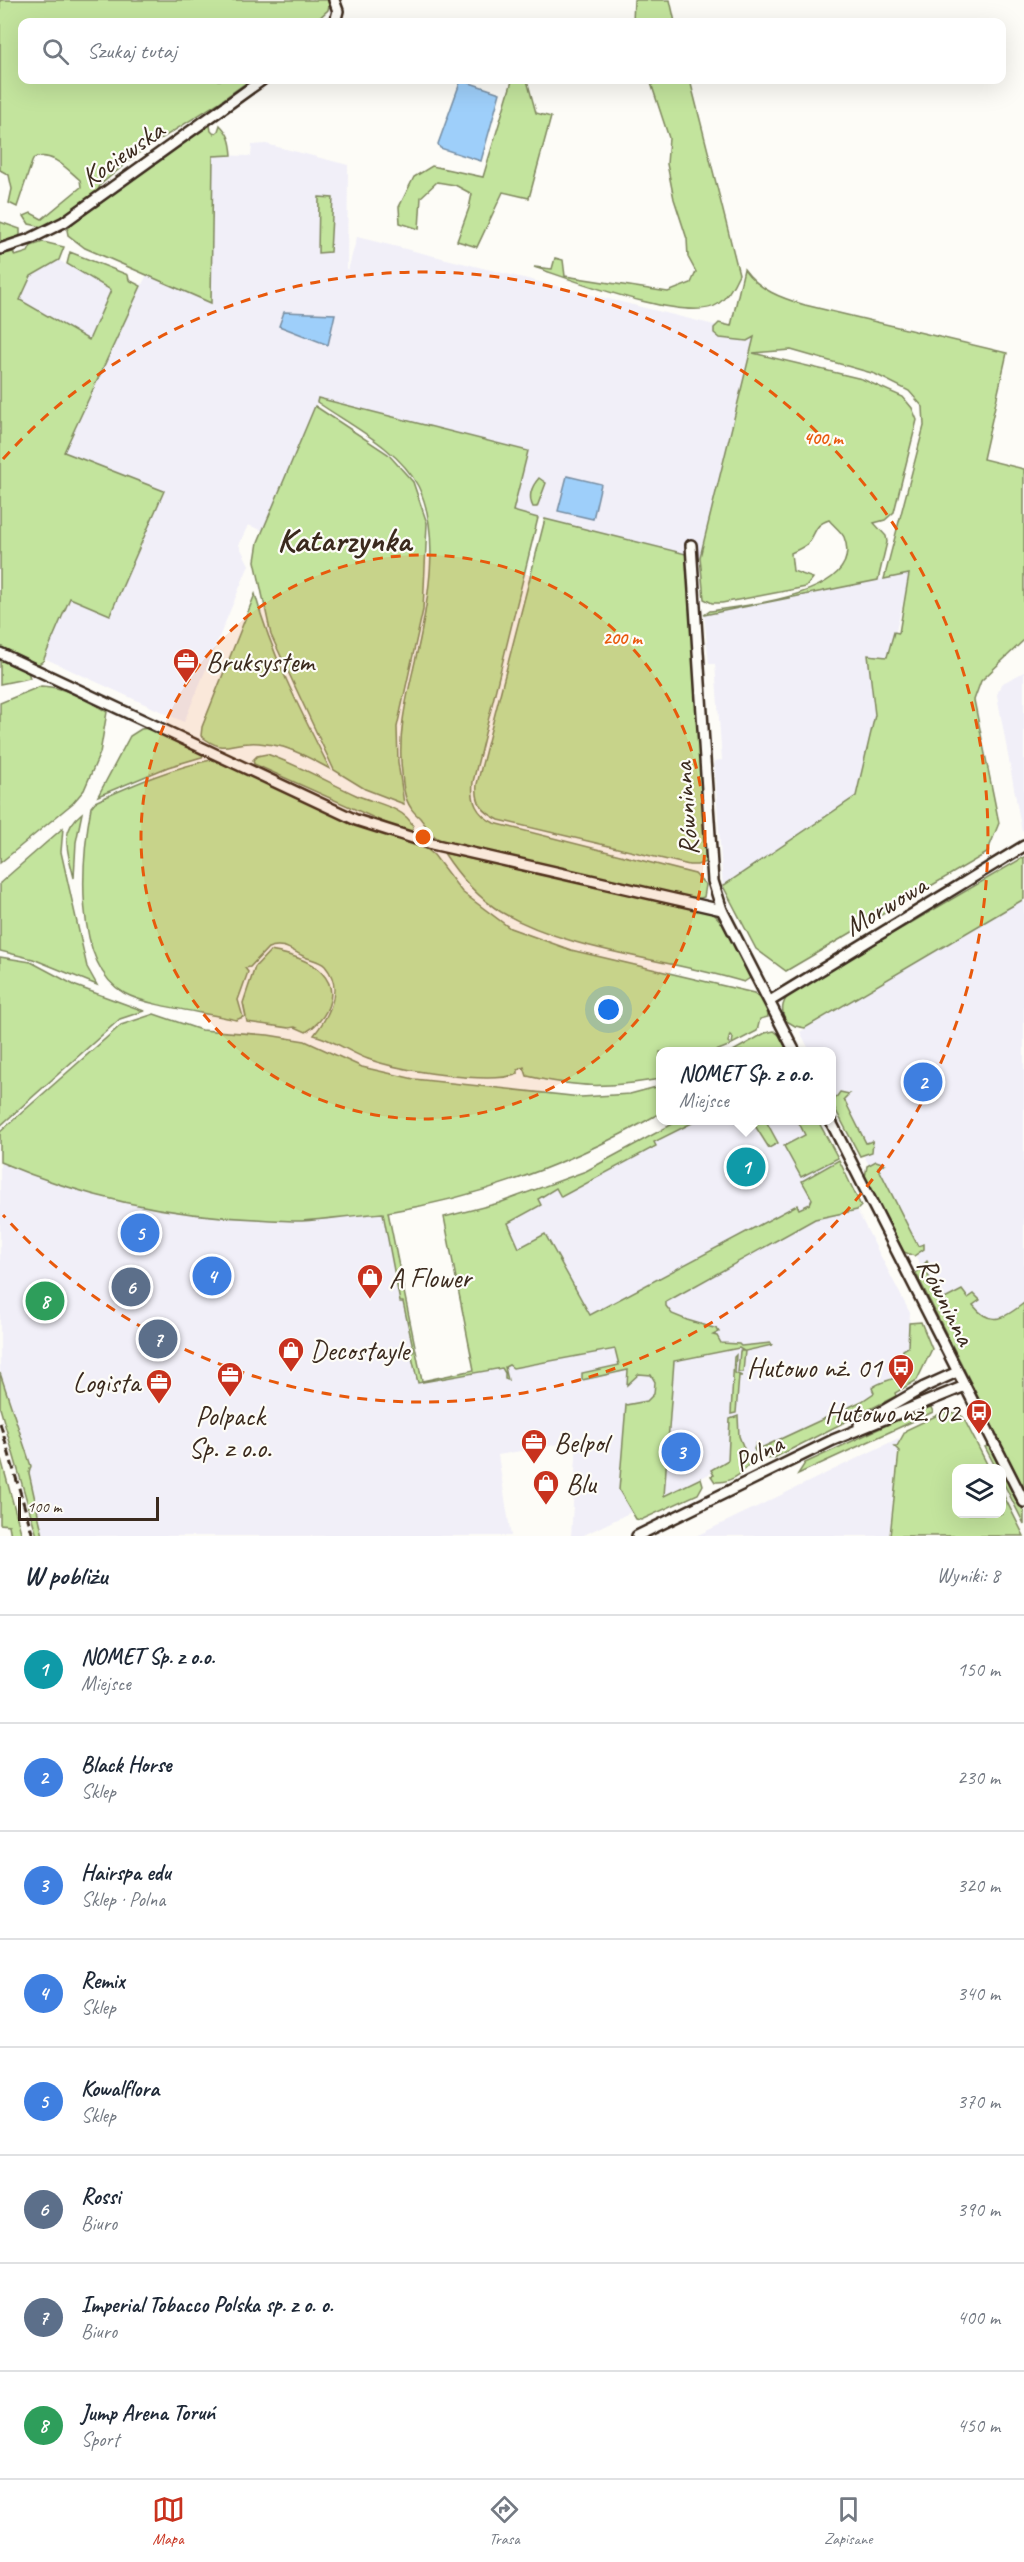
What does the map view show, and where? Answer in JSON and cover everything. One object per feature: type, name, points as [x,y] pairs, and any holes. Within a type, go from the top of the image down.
[{"type":"street","points":[[334,0],[338,11],[336,18]]},
{"type":"street","name":"Kociewska","points":[[0,249],[41,234],[64,222],[256,84]]},
{"type":"street","name":"Równinna","points":[[691,545],[712,873],[722,910],[793,1047]]},
{"type":"street","points":[[0,653],[356,820],[432,844],[722,910]]},
{"type":"street","name":"Morwowa","points":[[770,1001],[1024,846]]},
{"type":"street","name":"Równinna","points":[[833,1125],[1024,1502]]},
{"type":"street","name":"Polna","points":[[833,1440],[924,1387],[957,1372]]},
{"type":"street","name":"Polna","points":[[638,1536],[833,1440],[964,1386]]},
{"type":"shaded area","points":[[266,144],[348,165],[347,274],[357,237],[755,335],[700,557],[513,512],[528,451],[319,398],[264,531],[248,525],[239,545],[249,565],[184,722],[44,658],[70,598],[111,614],[163,491],[64,452],[147,274],[211,302],[213,155],[251,156],[252,145]]},
{"type":"shaded area","points":[[58,260],[111,290],[89,340],[20,300],[31,276]]},
{"type":"shaded area","points":[[910,573],[856,796],[723,886],[714,761],[722,760],[715,664],[709,664],[704,615]]},
{"type":"shaded area","points":[[1024,672],[1024,830],[1022,832],[997,695],[1001,684]]},
{"type":"shaded area","points":[[1024,899],[1024,1303],[996,1326],[942,1307],[836,1102],[836,1047],[808,1047],[800,1032]]},
{"type":"shaded area","points":[[671,1125],[813,1125],[910,1313],[906,1378],[582,1536],[571,1536],[577,1441],[498,1455],[511,1536],[42,1536],[0,1393],[0,1159],[61,1185],[114,1201],[388,1212],[423,1381],[474,1370],[444,1217],[499,1203],[586,1171]]},
{"type":"shaded area","points":[[899,1438],[889,1536],[696,1536],[802,1485]]},
{"type":"green space","points":[[0,0],[330,0],[328,10],[319,18],[18,18],[18,84],[244,84],[140,152],[100,185],[92,198],[67,215],[43,227],[29,224],[24,216],[31,213],[42,219],[81,187],[80,180],[53,159],[41,156],[34,158],[17,207],[9,203],[12,189],[9,175],[0,170]]},
{"type":"green space","points":[[634,0],[670,0],[674,18],[633,18]]},
{"type":"green space","points":[[511,84],[528,84],[536,113],[551,117],[529,198],[503,192],[477,247],[457,241],[472,194],[455,185],[437,182],[421,197],[419,229],[400,223],[399,207],[414,177],[432,166],[483,177]]},
{"type":"green space","points":[[651,84],[691,84],[739,274],[722,301],[703,309],[682,309],[628,298],[534,267],[552,269],[555,258],[563,260],[565,276],[668,292],[691,283],[696,272],[688,257],[687,239],[674,199],[667,164],[669,138]]},
{"type":"green space","points":[[210,125],[214,134],[220,125],[226,132],[232,155],[213,156],[211,303],[85,248],[68,235],[67,230],[75,222],[112,192],[182,141]]},
{"type":"green space","points":[[319,197],[333,198],[330,252],[318,253]]},
{"type":"green space","points":[[0,222],[20,229],[20,236],[0,243]]},
{"type":"green space","points":[[43,242],[64,247],[59,260],[31,276],[20,300],[89,340],[111,290],[67,264],[70,252],[128,275],[129,280],[141,286],[64,452],[164,491],[110,615],[70,598],[43,661],[37,665],[0,649],[0,255],[13,252],[15,256],[28,252],[31,246]]},
{"type":"green space","points":[[744,269],[764,288],[805,305],[1007,353],[983,459],[1024,469],[1024,640],[981,681],[974,700],[999,823],[987,853],[786,971],[756,949],[723,886],[856,796],[875,715],[868,655],[887,657],[894,632],[899,633],[909,574],[884,579],[924,426],[923,407],[909,391],[875,374],[791,350],[753,353],[862,379],[903,397],[912,408],[917,420],[894,512],[885,520],[874,523],[886,536],[887,542],[878,580],[704,615],[710,611],[798,594],[821,584],[838,572],[846,557],[844,537],[829,520],[818,526],[807,544],[791,553],[793,571],[813,578],[806,587],[722,603],[712,603],[704,599],[700,557],[754,337],[747,341],[720,338],[714,333],[714,328],[719,323],[731,326]]},
{"type":"green space","points":[[318,398],[528,451],[513,511],[538,518],[473,782],[474,801],[479,811],[494,823],[695,874],[706,885],[704,897],[697,899],[454,846],[441,841],[413,811],[403,787],[401,737],[430,578],[431,539],[425,503],[418,486],[399,460],[373,439],[317,402]]},
{"type":"green space","points":[[315,406],[388,454],[413,482],[427,523],[423,610],[397,727],[398,762],[404,804],[365,789],[334,770],[271,635],[255,561],[258,542]]},
{"type":"green space","points":[[539,478],[546,483],[537,507],[533,507],[531,492]]},
{"type":"green space","points":[[545,519],[690,555],[706,862],[689,865],[499,820],[484,810],[479,802],[477,784]]},
{"type":"green space","points":[[255,594],[279,662],[330,769],[283,747],[254,743],[221,746],[201,736],[202,727]]},
{"type":"green space","points":[[0,660],[28,672],[30,678],[0,684]]},
{"type":"green space","points":[[41,686],[68,692],[107,712],[100,753],[84,790],[73,803],[0,863],[0,703]]},
{"type":"green space","points":[[150,728],[205,756],[168,767],[98,796],[130,736],[141,729]]},
{"type":"green space","points":[[267,754],[356,795],[396,810],[409,820],[413,826],[412,831],[408,833],[254,764],[253,760],[257,756]]},
{"type":"green space","points":[[216,759],[422,845],[434,855],[462,892],[510,928],[571,950],[754,993],[766,1003],[768,1017],[760,1019],[757,1031],[732,1044],[733,1038],[730,1035],[728,1042],[731,1045],[726,1047],[656,1047],[656,1080],[624,1084],[578,1085],[527,1076],[524,1067],[518,1070],[518,1074],[487,1078],[443,1075],[400,1068],[361,1056],[314,1035],[325,1019],[332,1002],[334,992],[331,975],[320,962],[282,946],[268,948],[250,967],[245,968],[248,972],[238,1000],[243,1017],[236,1020],[162,1006],[135,998],[124,993],[107,978],[96,958],[88,934],[84,880],[91,807],[95,802],[124,789],[184,767]]},
{"type":"green space","points":[[82,813],[76,842],[74,878],[67,835],[75,820]]},
{"type":"green space","points":[[63,828],[61,852],[87,967],[97,985],[33,959],[0,951],[0,883]]},
{"type":"green space","points":[[444,853],[713,913],[725,926],[750,978],[744,982],[589,946],[529,926],[501,912],[484,900],[462,878]]},
{"type":"green space","points":[[1024,857],[1024,899],[805,1028],[795,1026],[785,1020],[783,1004],[792,992]]},
{"type":"green space","points":[[270,951],[305,961],[317,968],[328,981],[331,997],[329,1005],[320,1021],[306,1032],[295,1027],[247,1022],[243,1003],[255,967]]},
{"type":"green space","points":[[0,957],[31,962],[76,986],[144,1011],[120,1019],[0,1126]]},
{"type":"green space","points":[[154,1014],[201,1030],[268,1035],[305,1041],[362,1067],[414,1079],[581,1097],[630,1094],[656,1087],[656,1115],[595,1147],[494,1187],[388,1212],[422,1381],[474,1370],[444,1217],[499,1203],[586,1171],[671,1125],[688,1125],[654,1142],[656,1146],[561,1197],[556,1188],[538,1199],[541,1205],[508,1223],[519,1248],[545,1234],[590,1315],[797,1205],[799,1209],[810,1204],[812,1199],[802,1181],[839,1160],[861,1206],[857,1210],[815,1219],[666,1302],[672,1314],[717,1329],[719,1332],[713,1335],[717,1336],[721,1343],[741,1346],[771,1343],[772,1345],[745,1351],[743,1372],[738,1372],[740,1351],[744,1351],[739,1348],[674,1361],[664,1496],[701,1478],[703,1485],[698,1494],[641,1520],[636,1519],[619,1490],[626,1405],[647,1401],[654,1394],[655,1382],[651,1375],[639,1374],[627,1385],[628,1370],[582,1380],[582,1373],[619,1365],[615,1349],[513,1368],[509,1365],[505,1367],[508,1380],[505,1379],[502,1368],[418,1383],[411,1353],[414,1352],[403,1302],[400,1302],[383,1213],[302,1221],[190,1214],[94,1195],[0,1162],[0,1132],[121,1025]]},
{"type":"green space","points":[[774,1031],[786,1047],[740,1047],[765,1033]]},
{"type":"green space","points":[[840,1092],[849,1094],[844,1099],[866,1143],[873,1141],[872,1152],[860,1156],[836,1111],[836,1098]]},
{"type":"green space","points":[[755,1125],[768,1125],[778,1143],[769,1148]]},
{"type":"green space","points":[[800,1125],[820,1125],[838,1158],[801,1177],[784,1146],[805,1135]]},
{"type":"green space","points":[[876,1161],[885,1164],[878,1167],[918,1246],[924,1244],[924,1249],[914,1256],[904,1252],[865,1177],[867,1166]]},
{"type":"green space","points":[[927,1261],[930,1268],[926,1271],[941,1301],[962,1290],[968,1298],[974,1294],[980,1300],[973,1305],[980,1312],[992,1318],[1011,1313],[1024,1303],[1024,1489],[916,1273]]},
{"type":"green space","points":[[921,1322],[932,1349],[917,1380],[895,1393],[896,1396],[774,1458],[764,1459],[758,1455],[754,1449],[756,1444],[761,1448],[862,1401],[874,1393],[872,1388],[876,1385],[895,1378],[903,1365],[903,1350],[908,1347],[909,1323]]},
{"type":"green space","points":[[736,1355],[735,1373],[742,1376],[739,1376],[736,1413],[731,1414],[734,1357]]},
{"type":"green space","points":[[0,1373],[31,1466],[29,1473],[43,1536],[37,1536],[0,1408]]},
{"type":"green space","points":[[930,1405],[933,1412],[798,1474],[805,1463]]},
{"type":"green space","points":[[944,1412],[957,1413],[963,1417],[987,1464],[952,1464],[952,1518],[1006,1518],[1006,1500],[1024,1536],[890,1536],[899,1451],[894,1446],[897,1446],[906,1430]]},
{"type":"green space","points":[[738,1416],[739,1436],[745,1451],[742,1453],[747,1455],[749,1463],[735,1477],[715,1482],[711,1476],[714,1475],[711,1470],[728,1460],[730,1419]]},
{"type":"green space","points":[[990,1445],[1000,1464],[994,1464],[985,1447]]},
{"type":"green space","points":[[0,1455],[22,1536],[11,1536],[9,1525],[0,1524]]},
{"type":"green space","points":[[1006,1477],[1024,1512],[1024,1524],[1006,1488]]},
{"type":"water","points":[[460,84],[473,84],[500,93],[481,161],[440,148],[438,144]]},
{"type":"water","points":[[284,312],[335,314],[328,345],[279,326]]},
{"type":"water","points":[[567,476],[601,484],[593,519],[558,511]]},
{"type":"railway","points":[[0,1423],[33,1536]]},
{"type":"place","name":"Bruksystem","points":[[186,684]]},
{"type":"place","name":"Black Horse","points":[[923,1082]]},
{"type":"place","name":"NOMET Sp. z o.o.","points":[[746,1167]]},
{"type":"place","name":"Kowalflora","points":[[140,1233]]},
{"type":"place","name":"Remix","points":[[212,1276]]},
{"type":"place","name":"Rossi","points":[[131,1287]]},
{"type":"place","name":"A Flower","points":[[370,1300]]},
{"type":"place","name":"Jump Arena Toruń","points":[[45,1301]]},
{"type":"place","name":"Imperial Tobacco Polska sp. z o. o.","points":[[158,1339]]},
{"type":"place","name":"Decostayle","points":[[291,1373]]},
{"type":"place","name":"Hutowo nż. 01","points":[[901,1390]]},
{"type":"place","name":"Polpack Sp. z o.o.","points":[[230,1398]]},
{"type":"place","name":"Logista","points":[[159,1405]]},
{"type":"place","name":"Hutowo nż. 02","points":[[979,1435]]},
{"type":"place","name":"Hairspa edu","points":[[681,1452]]},
{"type":"place","name":"Belpol","points":[[534,1465]]},
{"type":"place","name":"Blu","points":[[546,1506]]},
{"type":"district","name":"Katarzynka","points":[[344,539]]}]
